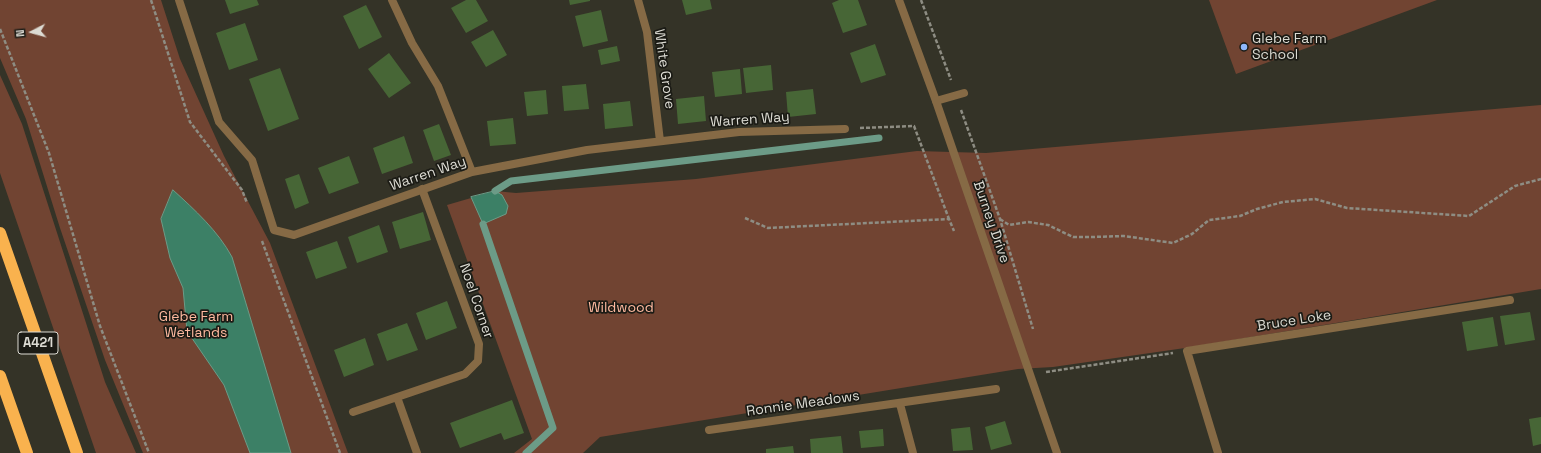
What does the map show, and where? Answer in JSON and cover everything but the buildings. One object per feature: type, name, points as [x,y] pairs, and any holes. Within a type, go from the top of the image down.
[{"type":"highway","name":"A421","points":[[0,233],[77,453]]},
{"type":"highway","points":[[0,376],[27,453]]},
{"type":"street","name":"Warren Way","points":[[179,0],[219,122],[252,160],[274,230],[294,235],[472,172],[587,150],[660,141],[739,132],[845,129]]},
{"type":"street","points":[[392,0],[412,43],[438,86],[472,172]]},
{"type":"street","name":"White Grove","points":[[638,0],[647,32],[660,141]]},
{"type":"street","name":"Burney Drive","points":[[899,0],[936,101],[1057,453]]},
{"type":"street","points":[[936,101],[960,94]]},
{"type":"street","name":"Noel Corner","points":[[353,412],[465,374],[478,361],[479,344],[422,189]]},
{"type":"street","name":"Bruce Loke","points":[[1187,351],[1510,300]]},
{"type":"street","points":[[1187,351],[1218,453]]},
{"type":"street","name":"Ronnie Meadows","points":[[709,430],[900,404],[996,389]]},
{"type":"street","points":[[397,397],[417,453]]},
{"type":"street","points":[[900,404],[913,453]]},
{"type":"path","points":[[151,0],[190,122],[242,190],[248,204]]},
{"type":"path","points":[[921,0],[960,94],[1000,219],[1034,334]]},
{"type":"path","points":[[0,29],[49,152],[100,326],[149,453]]},
{"type":"path","points":[[845,129],[914,126],[954,231]]},
{"type":"path","points":[[1000,219],[1009,224],[1028,222],[1048,225],[1073,237],[1124,236],[1173,243],[1192,234],[1209,220],[1240,216],[1257,209],[1283,202],[1315,199],[1347,208],[1469,216],[1515,186],[1541,179]]},
{"type":"path","points":[[745,218],[768,228],[949,219]]},
{"type":"path","points":[[261,239],[340,453]]},
{"type":"path","points":[[1049,379],[1046,372],[1187,351]]},
{"type":"green space","name":"Glebe Farm Wetlands","points":[[0,0],[161,0],[180,59],[224,156],[270,243],[348,453],[143,453],[105,360],[60,228],[26,119],[0,58]]},
{"type":"green space","points":[[1209,0],[1437,0],[1236,74]]},
{"type":"green space","points":[[0,75],[22,124],[105,382],[136,453],[96,453],[0,173]]},
{"type":"green space","name":"Wildwood","points":[[1541,105],[1541,289],[1185,348],[1053,367],[1018,369],[600,437],[583,453],[514,453],[532,439],[447,205],[495,191],[516,193],[696,179],[917,151],[986,153]]},
{"type":"shaded area","points":[[173,190],[198,213],[213,230],[232,257],[291,453],[250,453],[224,385],[187,331],[183,288],[170,258],[161,219]]},
{"type":"shaded area","points":[[495,191],[502,195],[508,206],[506,214],[483,224],[471,197]]},
{"type":"waterway","points":[[495,191],[511,181],[879,138]]},
{"type":"waterway","points":[[483,224],[553,428],[526,453]]},
{"type":"place","name":"Glebe Farm School","points":[[1244,47]]}]
